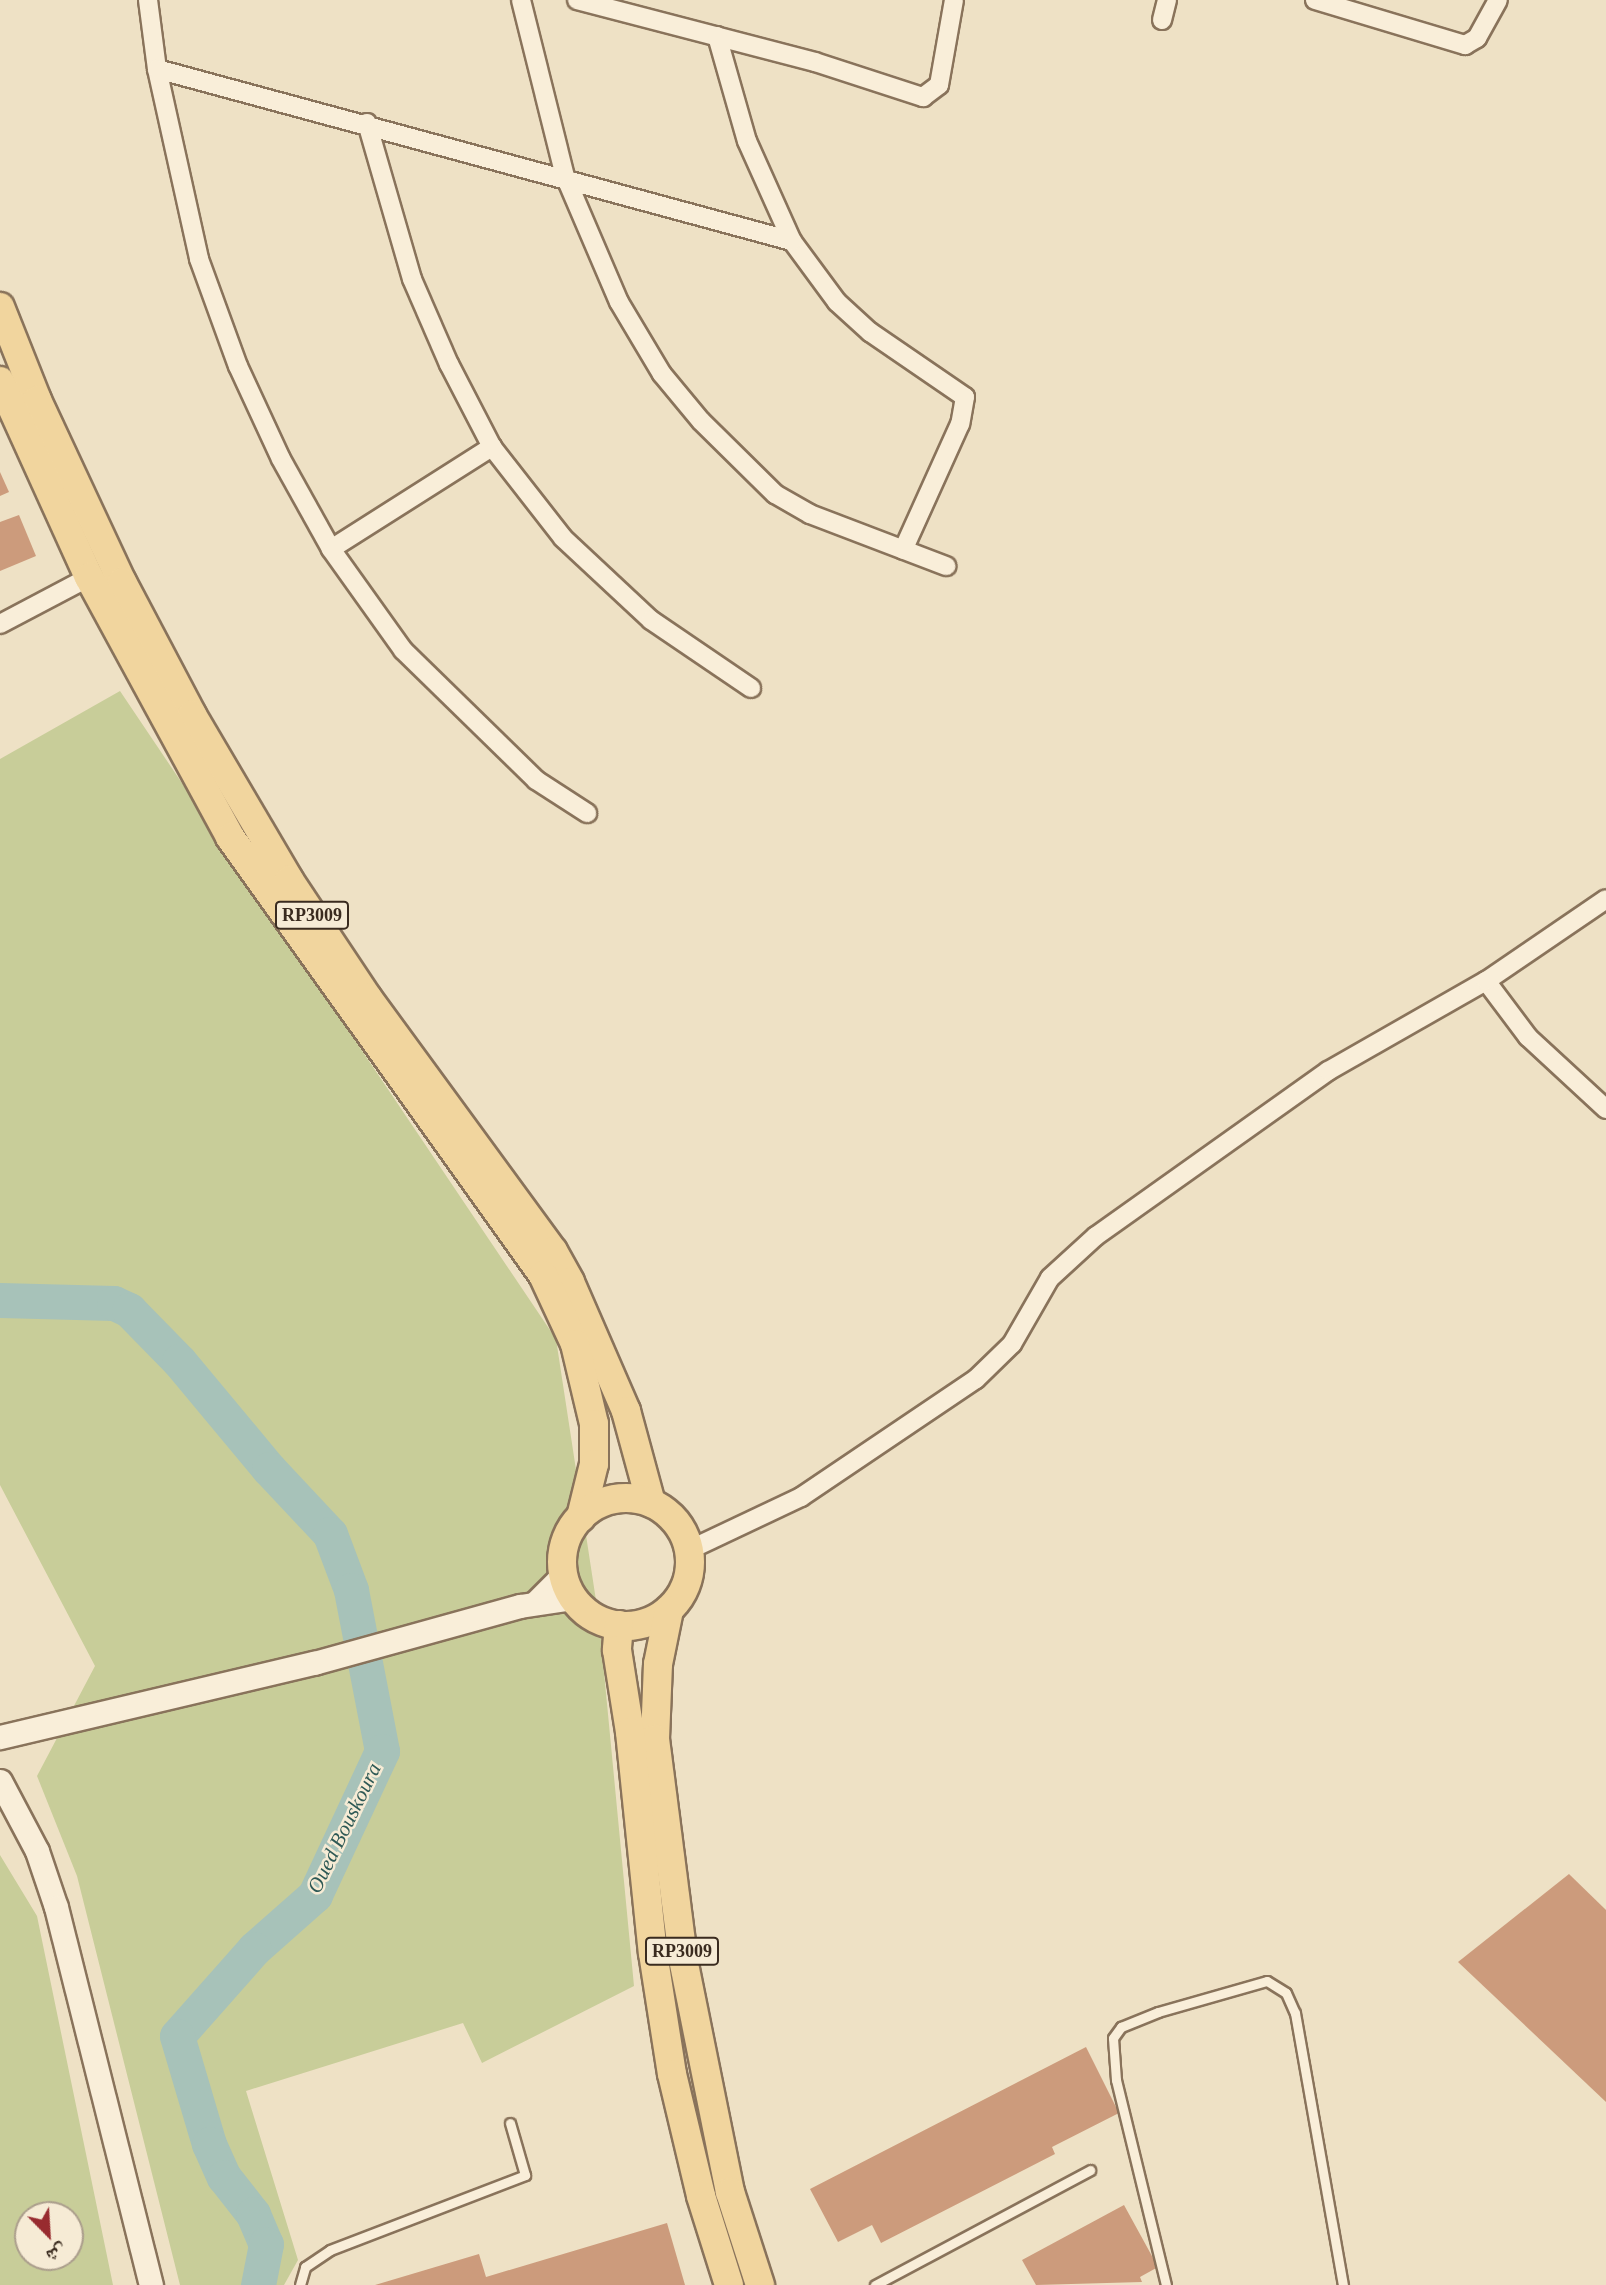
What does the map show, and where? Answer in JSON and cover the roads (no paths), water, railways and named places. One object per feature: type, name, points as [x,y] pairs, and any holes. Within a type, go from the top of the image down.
[{"type":"main road","name":"RP3009","points":[[0,307],[37,400],[122,582],[199,727],[289,880],[353,976],[553,1251],[570,1282],[626,1411],[651,1503]]},
{"type":"main road","name":"RP3009","points":[[0,381],[89,577],[191,769],[263,887],[543,1275],[575,1345],[594,1424],[594,1464],[581,1517],[565,1544],[568,1586]]},
{"type":"main road","points":[[581,1517],[614,1499],[651,1503],[676,1521],[689,1550]]},
{"type":"main road","name":"RP3009","points":[[689,1550],[689,1576],[668,1610],[658,1664],[655,1739],[681,1945],[730,2192],[760,2285]]},
{"type":"main road","points":[[568,1586],[599,1620],[619,1625],[645,1623],[668,1610]]},
{"type":"main road","name":"RP3009","points":[[619,1625],[617,1650],[630,1732],[653,1953],[672,2074],[701,2196],[729,2285]]},
{"type":"street","points":[[149,0],[157,69],[204,271],[238,366],[281,459],[331,549],[395,639],[439,688],[536,780],[587,813]]},
{"type":"street","points":[[521,0],[565,176],[624,312],[662,374],[701,421],[775,494],[810,514],[946,566]]},
{"type":"street","points":[[577,0],[717,36],[923,97],[939,85],[954,0]]},
{"type":"street","points":[[1163,20],[1167,0]]},
{"type":"street","points":[[1315,0],[1465,45],[1477,38],[1498,0]]},
{"type":"street","points":[[717,36],[747,141],[792,241],[837,302],[862,325],[965,397],[960,424],[903,550]]},
{"type":"street","points":[[157,69],[565,176],[792,241]]},
{"type":"street","points":[[367,123],[412,279],[449,364],[492,447],[563,538],[631,602],[751,688]]},
{"type":"street","points":[[331,549],[492,447]]},
{"type":"street","points":[[0,624],[89,577]]},
{"type":"street","points":[[689,1550],[810,1491],[976,1379],[1012,1344],[1050,1278],[1096,1236],[1328,1070],[1486,981],[1606,899]]},
{"type":"street","points":[[1486,981],[1528,1037],[1606,1109]]},
{"type":"street","points":[[0,1737],[314,1663],[536,1602],[568,1586]]},
{"type":"street","points":[[0,1781],[37,1851],[56,1907],[151,2285]]},
{"type":"lane","points":[[1166,2285],[1115,2080],[1113,2038],[1121,2027],[1158,2012],[1267,1981],[1286,1993],[1295,2013],[1343,2285]]},
{"type":"lane","points":[[300,2285],[305,2267],[330,2250],[525,2175],[510,2123]]},
{"type":"lane","points":[[876,2285],[1090,2170]]},
{"type":"waterway","name":"Oued Bouskoura","points":[[0,1300],[114,1303],[129,1310],[179,1361],[269,1469],[330,1534],[351,1590],[382,1751],[315,1895],[254,1949],[177,2036],[209,2144],[224,2177],[253,2214],[266,2244],[258,2285]]}]
